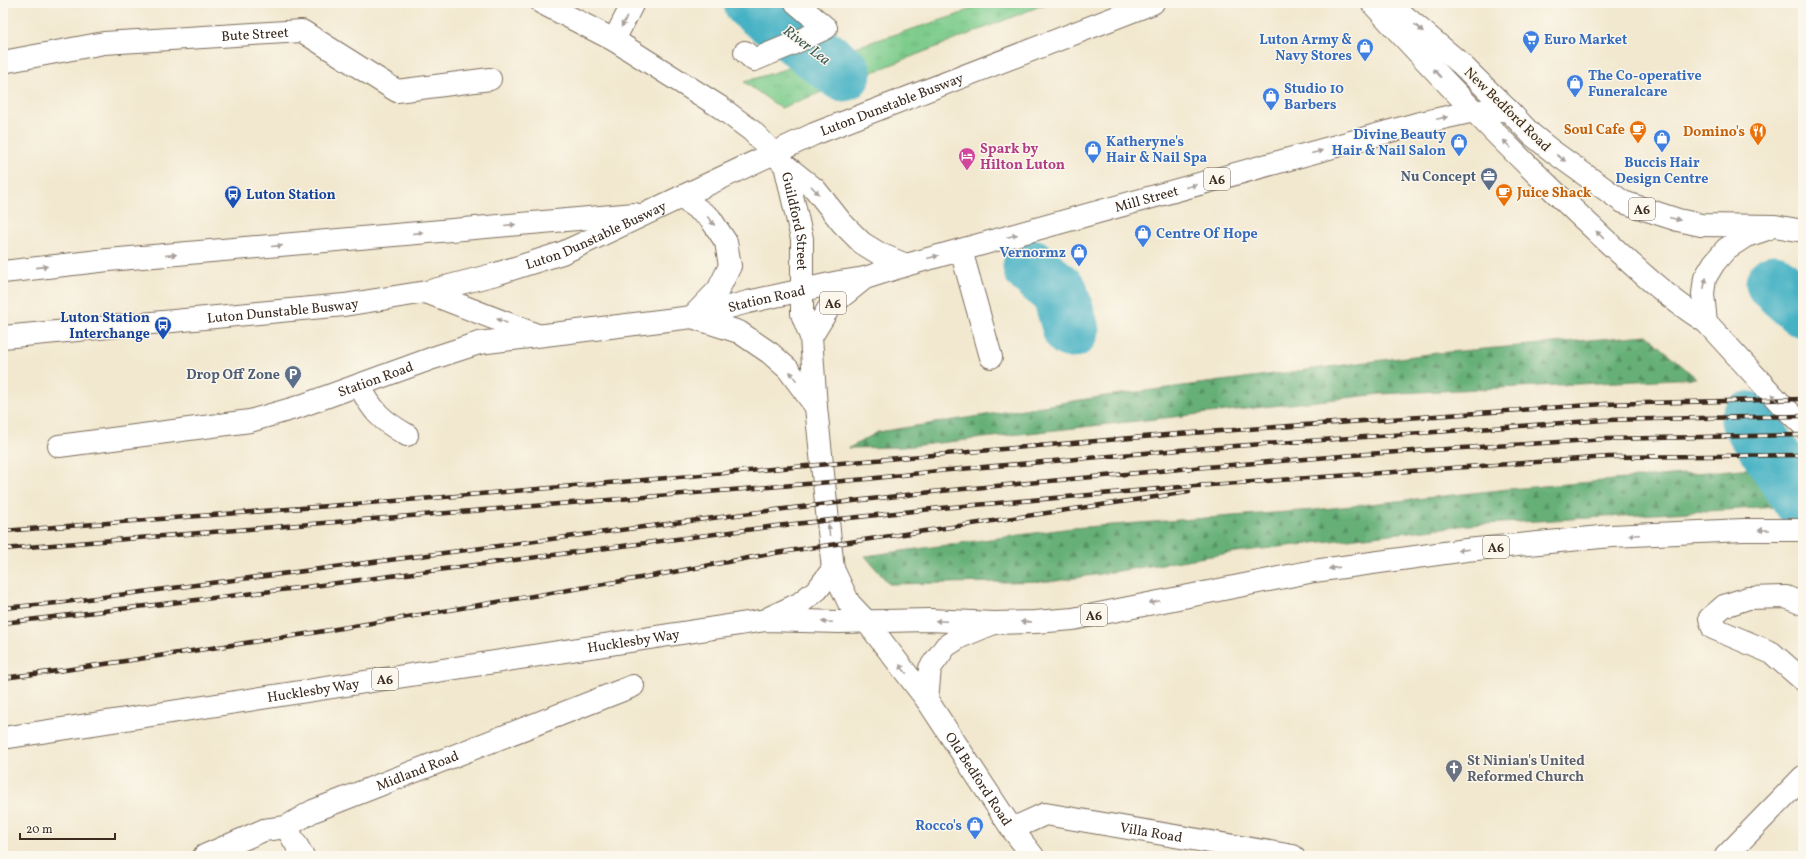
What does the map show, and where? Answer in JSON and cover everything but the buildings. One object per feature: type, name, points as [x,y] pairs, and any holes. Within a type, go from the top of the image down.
[{"type":"main road","name":"Guildford Street","points":[[542,3],[614,40],[720,107],[752,131],[780,159],[802,239],[802,314],[811,337],[816,407],[833,569]]},
{"type":"main road","points":[[614,40],[633,3]]},
{"type":"main road","points":[[745,52],[754,60],[790,46],[826,28],[796,3]]},
{"type":"main road","name":"Luton Dunstable Busway","points":[[3,337],[344,306],[426,292],[496,274],[562,253],[680,197],[780,159],[814,134],[1154,3]]},
{"type":"main road","name":"New Bedford Road","points":[[1372,3],[1534,172],[1628,262],[1680,305],[1706,322],[1780,403],[1803,425]]},
{"type":"main road","name":"New Bedford Road","points":[[1389,3],[1460,63],[1531,134],[1552,151],[1624,202],[1678,220],[1701,225],[1776,226],[1803,231]]},
{"type":"main road","name":"Bute Street","points":[[3,62],[104,43],[302,31],[397,91],[490,80]]},
{"type":"main road","name":"Mill Street","points":[[811,337],[830,306],[865,278],[906,265],[1416,124],[1474,111],[1508,110]]},
{"type":"main road","points":[[780,159],[815,189],[842,223],[862,243],[880,254],[906,265]]},
{"type":"main road","points":[[680,197],[710,218],[726,242],[730,266],[718,290],[692,317]]},
{"type":"main road","points":[[3,272],[108,260],[648,212]]},
{"type":"main road","points":[[1706,322],[1703,294],[1706,278],[1714,263],[1726,248],[1746,236],[1776,226]]},
{"type":"main road","points":[[961,250],[991,357]]},
{"type":"main road","name":"Station Road","points":[[59,446],[250,421],[298,407],[359,384],[479,343],[692,317],[748,302],[839,282],[865,278]]},
{"type":"main road","points":[[426,292],[538,336]]},
{"type":"main road","name":"Station Road","points":[[692,317],[738,332],[770,353],[788,369],[816,407]]},
{"type":"main road","points":[[359,384],[369,404],[382,418],[387,423],[407,435]]},
{"type":"main road","name":"A6","points":[[866,621],[929,620],[994,623],[1073,619],[1314,571],[1466,550],[1611,536],[1743,530],[1803,530]]},
{"type":"main road","name":"Hucklesby Way","points":[[766,620],[799,604],[818,589],[833,569]]},
{"type":"main road","name":"Old Bedford Road","points":[[833,569],[850,603],[866,621],[927,700],[1012,829],[1033,856]]},
{"type":"main road","points":[[1803,604],[1786,597],[1748,598],[1724,606],[1710,618],[1713,628],[1772,653],[1803,680]]},
{"type":"main road","name":"Hucklesby Way","points":[[3,738],[766,620],[839,622],[866,621]]},
{"type":"main road","points":[[927,700],[930,668],[946,646],[960,637],[994,623]]},
{"type":"main road","name":"Midland Road","points":[[204,856],[264,830],[286,827],[313,811],[633,686]]},
{"type":"main road","points":[[1726,856],[1803,777]]},
{"type":"main road","name":"Villa Road","points":[[1012,829],[1045,814],[1285,855]]},
{"type":"main road","points":[[286,827],[303,856]]},
{"type":"green space","points":[[985,3],[1048,3],[781,108],[744,82],[957,15]]},
{"type":"green space","points":[[1647,335],[1696,378],[1380,394],[903,447],[849,448],[878,432],[1106,396],[1437,353]]},
{"type":"green space","points":[[1789,465],[1803,479],[1803,508],[1775,507],[1468,525],[1236,552],[1056,581],[889,584],[865,556],[1072,528],[1314,510],[1509,489]]},
{"type":"waterway","name":"River Lea","points":[[752,3],[843,73]]},
{"type":"waterway","name":"River Lea","points":[[1031,267],[1060,293],[1071,330]]},
{"type":"waterway","name":"River Lea","points":[[1774,283],[1803,309]]},
{"type":"waterway","name":"River Lea","points":[[1749,420],[1802,501]]},
{"type":"railway","points":[[3,531],[433,498],[1178,434],[1604,404],[1803,399]]},
{"type":"railway","points":[[3,549],[867,479],[938,471],[1179,450],[1605,420],[1803,416]]},
{"type":"railway","points":[[3,608],[57,603],[775,510],[941,491],[1366,454],[1607,439],[1803,435]]},
{"type":"railway","points":[[3,623],[306,587],[776,526],[941,508],[1181,487],[1609,457],[1803,455]]},
{"type":"railway","points":[[3,678],[312,633],[652,576],[775,553],[1189,492]]},
{"type":"place","name":"Euro Market","points":[[1531,54]]},
{"type":"place","name":"Luton Army & Navy Stores","points":[[1365,62]]},
{"type":"place","name":"The Co-operative Funeralcare","points":[[1575,98]]},
{"type":"place","name":"Studio 10 Barbers","points":[[1271,111]]},
{"type":"place","name":"Soul Cafe","points":[[1638,144]]},
{"type":"place","name":"Domino's","points":[[1758,146]]},
{"type":"place","name":"Buccis Hair Design Centre","points":[[1662,153]]},
{"type":"place","name":"Divine Beauty Hair & Nail Salon","points":[[1459,157]]},
{"type":"place","name":"Katheryne's Hair & Nail Spa","points":[[1093,164]]},
{"type":"place","name":"Spark by Hilton Luton","points":[[967,171]]},
{"type":"place","name":"Nu Concept","points":[[1489,191]]},
{"type":"place","name":"Juice Shack","points":[[1504,207]]},
{"type":"place","name":"Luton Station","points":[[233,209]]},
{"type":"place","name":"Centre Of Hope","points":[[1143,248]]},
{"type":"place","name":"Vernormz","points":[[1079,267]]},
{"type":"place","name":"Luton Station Interchange","points":[[163,340]]},
{"type":"place","name":"Drop Off Zone","points":[[293,389]]},
{"type":"place","name":"St Ninian's United Reformed Church","points":[[1454,783]]},
{"type":"place","name":"Rocco's","points":[[975,840]]}]
